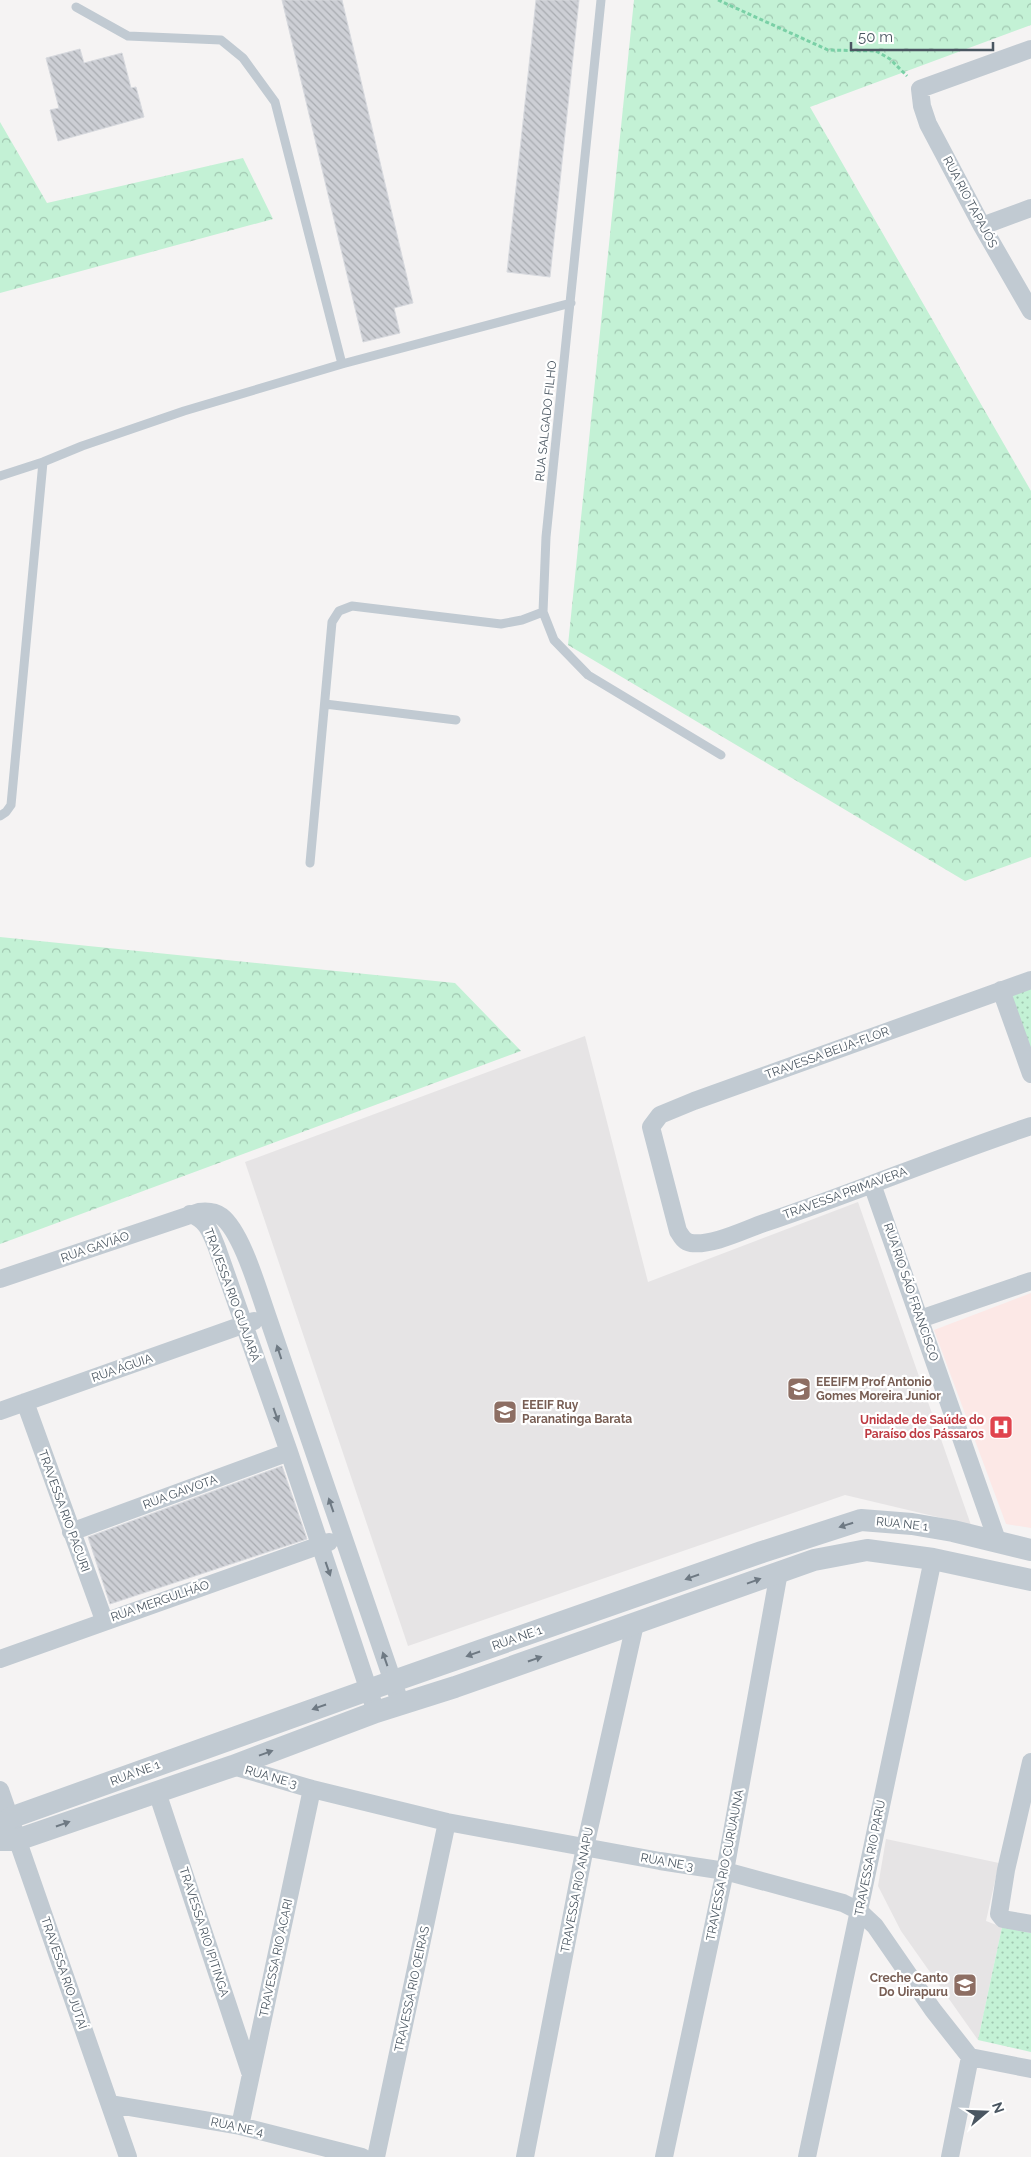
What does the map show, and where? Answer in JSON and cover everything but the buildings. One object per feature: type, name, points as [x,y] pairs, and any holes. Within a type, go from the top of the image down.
[{"type":"street","points":[[920,89],[1031,49]]},
{"type":"street","name":"RUA RIO TAPAJÓS","points":[[920,89],[922,106],[928,124],[982,226],[1031,311]]},
{"type":"street","points":[[982,226],[1031,208]]},
{"type":"street","name":"TRAVESSA BEIJA-FLOR","points":[[673,1215],[655,1150],[651,1127],[660,1115],[694,1100],[1031,980]]},
{"type":"street","points":[[1001,990],[1031,1074]]},
{"type":"street","name":"TRAVESSA PRIMAVERA","points":[[673,1215],[683,1240],[690,1243],[711,1241],[825,1202],[966,1148],[1031,1126]]},
{"type":"street","name":"RUA RIO SÃO FRANCISCO","points":[[872,1184],[998,1543]]},
{"type":"street","name":"TRAVESSA RIO GUAJARÁ","points":[[190,1214],[210,1211],[229,1223],[236,1234],[267,1315],[401,1705]]},
{"type":"street","name":"RUA GAVIÃO","points":[[0,1279],[190,1214]]},
{"type":"street","name":"TRAVESSA RIO GUAJARÁ","points":[[190,1214],[202,1219],[211,1231],[288,1448],[376,1712]]},
{"type":"street","points":[[920,1319],[1031,1281]]},
{"type":"street","name":"RUA ÁGUIA","points":[[0,1411],[244,1325],[267,1315]]},
{"type":"street","name":"TRAVESSA RIO PACURI","points":[[25,1402],[104,1620]]},
{"type":"street","name":"RUA GAIVOTA","points":[[71,1532],[288,1448],[307,1436]]},
{"type":"street","name":"RUA NE 1","points":[[7,1832],[368,1690],[861,1520],[912,1524],[1031,1550]]},
{"type":"street","points":[[943,1561],[959,1533]]},
{"type":"street","name":"RUA MERGULHÃO","points":[[0,1659],[104,1620],[343,1538]]},
{"type":"street","name":"RUA NE 1","points":[[7,1832],[157,1792],[233,1766],[376,1712],[635,1624],[814,1560],[867,1550],[943,1561],[1031,1580]]},
{"type":"street","name":"TRAVESSA RIO PARU","points":[[807,2157],[859,1911],[943,1561]]},
{"type":"street","name":"TRAVESSA RIO CURUAUNA","points":[[664,2157],[724,1871],[779,1572]]},
{"type":"street","name":"TRAVESSA RIO ANAPU","points":[[525,2157],[585,1846],[635,1624]]},
{"type":"street","points":[[1031,1762],[1006,1870],[999,1914],[1003,1919],[1031,1924]]},
{"type":"street","name":"RUA NE 3","points":[[233,1766],[312,1789],[448,1822],[724,1871],[830,1898],[859,1911],[875,1926],[933,2010],[970,2057]]},
{"type":"street","name":"TRAVESSA RIO ACARI","points":[[240,2126],[312,1789]]},
{"type":"street","name":"TRAVESSA RIO JUTAÍ","points":[[0,1790],[7,1832],[110,2104],[128,2157]]},
{"type":"street","name":"TRAVESSA RIO IPITINGA","points":[[157,1792],[251,2072]]},
{"type":"street","name":"TRAVESSA RIO OEIRAS","points":[[376,2157],[448,1822]]},
{"type":"street","points":[[950,2157],[970,2057],[1031,2069]]},
{"type":"street","name":"RUA NE 4","points":[[110,2104],[240,2126],[362,2157]]},
{"type":"lane","name":"RUA SALGADO FILHO","points":[[602,0],[546,537],[543,612],[554,640],[588,675],[721,755]]},
{"type":"lane","points":[[76,7],[128,36],[221,40],[243,58],[275,102],[342,364]]},
{"type":"lane","points":[[0,476],[184,411],[342,364],[570,303]]},
{"type":"lane","points":[[0,816],[11,805],[43,462]]},
{"type":"lane","points":[[310,863],[332,622],[339,611],[352,606],[501,624],[522,620],[543,612]]},
{"type":"lane","points":[[325,704],[456,720]]},
{"type":"path","points":[[718,0],[828,50],[876,51],[890,59],[920,89]]},
{"type":"shaded area","name":"EEEIF Ruy Paranatinga Barata","points":[[585,1036],[648,1282],[858,1202],[971,1525],[845,1495],[408,1646],[245,1162]]},
{"type":"shaded area","name":"Unidade de Saúde do Paraíso dos Pássaros","points":[[1031,1293],[1031,1528],[1006,1524],[934,1330]]},
{"type":"shaded area","name":"Creche Canto Do Uirapuru","points":[[886,1839],[999,1863],[986,1921],[1002,1927],[978,2040],[901,1931],[878,1886]]},
{"type":"green space","points":[[634,0],[1031,0],[1031,25],[810,107],[1031,491],[1031,857],[965,881],[568,645]]},
{"type":"green space","points":[[0,122],[47,203],[243,158],[273,219],[0,293]]},
{"type":"green space","points":[[0,937],[455,983],[521,1051],[0,1244]]},
{"type":"green space","points":[[1031,981],[1031,1077],[999,992]]},
{"type":"green space","points":[[1002,1927],[1031,1933],[1031,2052],[978,2040]]},
{"type":"place","name":"EEEIFM Prof Antonio Gomes Moreira Junior","points":[[799,1389]]},
{"type":"place","name":"EEEIF Ruy Paranatinga Barata","points":[[505,1412]]},
{"type":"place","name":"Unidade de Saúde do Paraíso dos Pássaros","points":[[1001,1427]]},
{"type":"place","name":"Creche Canto Do Uirapuru","points":[[965,1985]]}]
